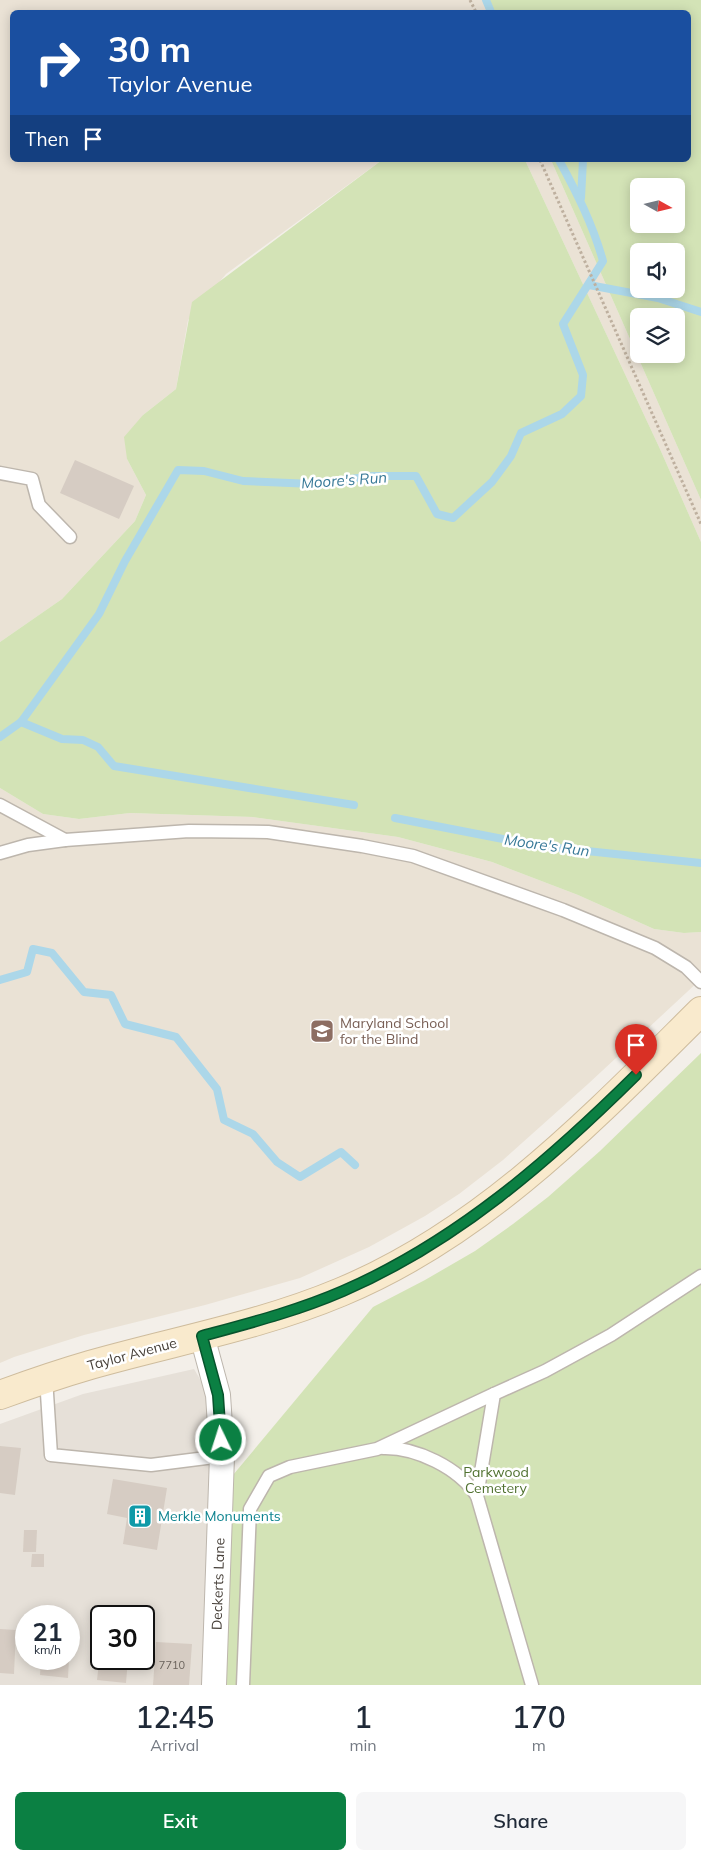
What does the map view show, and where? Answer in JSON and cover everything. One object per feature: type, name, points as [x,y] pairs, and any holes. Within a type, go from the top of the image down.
[{"type":"main road","name":"Taylor Avenue","points":[[0,1395],[46,1378],[90,1365],[279,1314],[343,1291],[383,1272],[484,1210],[548,1159],[701,1011]]},
{"type":"street","name":"Deckerts Lane","points":[[202,1336],[218,1395],[222,1456],[214,1685]]},
{"type":"lane","points":[[0,473],[32,479],[39,505],[70,537]]},
{"type":"lane","points":[[0,805],[65,840]]},
{"type":"lane","points":[[0,853],[28,845],[65,840],[189,831],[268,832],[413,856],[554,906],[655,948],[686,967],[701,982]]},
{"type":"lane","points":[[378,1448],[545,1371],[611,1335],[701,1276]]},
{"type":"lane","points":[[46,1378],[51,1454],[151,1465],[222,1456]]},
{"type":"lane","points":[[477,1496],[494,1394]]},
{"type":"lane","points":[[242,1685],[250,1509],[264,1484],[269,1476],[290,1467],[378,1448],[397,1448],[420,1454],[459,1475],[471,1486],[477,1496],[532,1685]]},
{"type":"path","points":[[541,162],[701,524]]},
{"type":"shaded area","points":[[0,0],[483,0],[487,10],[10,10],[10,162],[379,162],[226,274],[188,320],[176,389],[143,415],[127,459],[146,495],[135,521],[62,599],[0,642]]},
{"type":"shaded area","points":[[526,162],[552,162],[630,339],[630,363],[641,363],[701,500],[701,542],[660,449]]},
{"type":"shaded area","name":"Maryland School for the Blind","points":[[0,788],[43,814],[79,819],[130,813],[253,817],[398,837],[492,862],[578,895],[654,929],[684,933],[701,932],[701,979],[503,1160],[459,1194],[425,1216],[369,1247],[300,1278],[205,1305],[84,1335],[0,1363]]},
{"type":"shaded area","points":[[194,1369],[204,1386],[210,1415],[211,1481],[205,1685],[0,1685],[0,1424],[83,1394]]},
{"type":"green space","points":[[483,0],[701,0],[701,500],[641,363],[685,363],[685,308],[630,308],[630,339],[552,162],[691,162],[691,10],[487,10]]},
{"type":"green space","points":[[379,162],[526,162],[660,449],[701,542],[701,932],[684,933],[654,929],[578,895],[492,862],[398,837],[253,817],[130,813],[79,819],[43,814],[0,788],[0,642],[62,599],[135,521],[146,495],[127,459],[124,437],[143,415],[176,389],[192,302]]},
{"type":"green space","name":"Parkwood Cemetery","points":[[701,1053],[701,1685],[225,1685],[233,1475],[373,1307],[475,1251],[548,1197],[600,1151]]},
{"type":"building","points":[[75,460],[134,486],[119,519],[60,493]]},
{"type":"building","points":[[0,1446],[21,1448],[15,1495],[0,1493]]},
{"type":"building","name":"Merkle Monuments","points":[[113,1479],[167,1488],[157,1550],[123,1544],[127,1518],[107,1514]]},
{"type":"building","points":[[24,1530],[37,1530],[36,1552],[23,1552]]},
{"type":"building","points":[[32,1554],[44,1554],[44,1567],[31,1567]]},
{"type":"building","points":[[0,1629],[15,1630],[14,1674],[0,1673]]},
{"type":"building","points":[[156,1642],[192,1644],[189,1685],[153,1685]]},
{"type":"building","points":[[40,1670],[68,1670],[68,1678],[40,1675]]},
{"type":"building","points":[[98,1670],[127,1670],[126,1683],[97,1680]]},
{"type":"waterway","name":"Moore's Run","points":[[486,0],[490,10]]},
{"type":"waterway","name":"Moore's Run","points":[[0,737],[21,722],[99,614],[125,561],[178,470],[204,471],[243,481],[313,484],[373,476],[416,476],[437,514],[453,518],[492,482],[511,456],[521,433],[562,414],[581,396],[583,375],[563,324],[603,261],[584,209],[560,162]]},
{"type":"waterway","name":"Moore's Run","points":[[581,198],[583,162]]},
{"type":"waterway","name":"Moore's Run","points":[[589,285],[658,298],[701,312]]},
{"type":"waterway","name":"Moore's Run","points":[[21,722],[62,739],[83,740],[98,747],[114,766],[354,805]]},
{"type":"waterway","name":"Moore's Run","points":[[395,818],[539,846],[701,863]]},
{"type":"waterway","name":"Moore's Run","points":[[0,980],[27,972],[33,949],[52,953],[84,992],[111,995],[125,1024],[176,1037],[217,1089],[224,1120],[253,1134],[277,1162],[300,1177],[341,1152],[355,1165]]},
{"type":"place","name":"Maryland School for the Blind","points":[[322,1031]]},
{"type":"place","name":"Merkle Monuments","points":[[140,1516]]},
{"type":"route","points":[[221,1440],[218,1395],[202,1336],[298,1308],[343,1291],[417,1253],[484,1210],[548,1159],[636,1075]]}]
